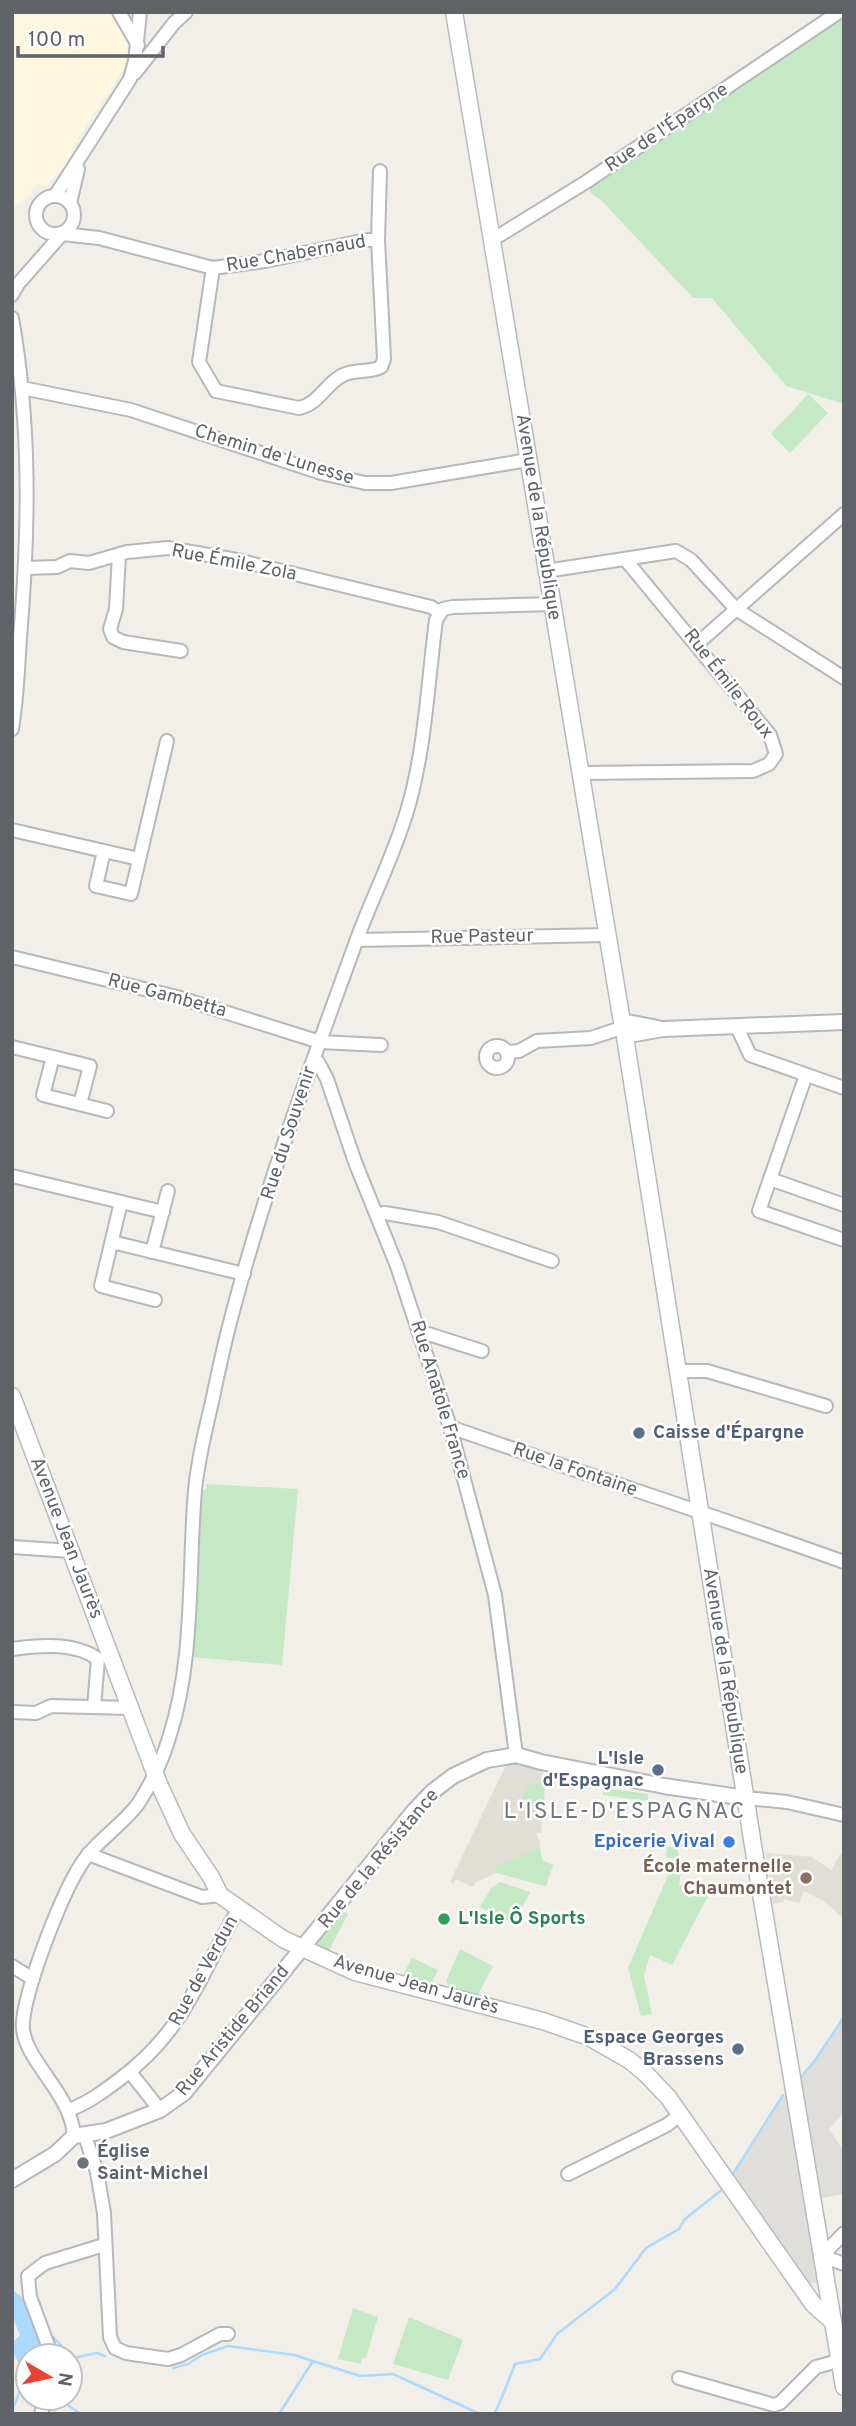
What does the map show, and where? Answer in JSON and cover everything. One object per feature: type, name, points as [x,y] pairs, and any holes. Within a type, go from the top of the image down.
[{"type":"main road","name":"Avenue de la République","points":[[454,12],[624,1029],[746,1798],[844,2387]]},
{"type":"main road","name":"Avenue Jean Jaurès","points":[[12,1396],[155,1774],[182,1833],[220,1895],[283,1939],[355,1972],[543,2021],[601,2042],[646,2074],[681,2114],[813,2304],[832,2321]]},
{"type":"main road","points":[[800,2282],[811,2287],[827,2287]]},
{"type":"street","points":[[119,12],[138,45]]},
{"type":"street","points":[[130,79],[138,45],[140,12]]},
{"type":"street","points":[[47,252],[45,232],[37,222],[37,210],[44,200],[55,196],[130,79],[186,12]]},
{"type":"street","name":"Rue de l'Épargne","points":[[492,240],[560,198],[839,12]]},
{"type":"street","points":[[80,159],[70,203],[75,218],[99,238]]},
{"type":"street","name":"Rue Chabernaud","points":[[213,268],[199,362],[216,391],[299,408],[309,406],[345,374],[374,371],[381,367],[384,359],[378,240],[380,171]]},
{"type":"street","points":[[55,196],[70,203]]},
{"type":"street","points":[[12,295],[18,284],[70,228],[75,218]]},
{"type":"street","points":[[45,232],[62,234]]},
{"type":"street","name":"Rue Chabernaud","points":[[62,234],[99,238],[213,268],[378,240]]},
{"type":"street","points":[[12,318],[22,388],[27,458],[26,568],[12,729]]},
{"type":"street","name":"Chemin de Lunesse","points":[[22,388],[131,410],[321,473],[365,483],[391,483],[528,460]]},
{"type":"street","points":[[214,405],[216,391]]},
{"type":"street","points":[[697,644],[844,514]]},
{"type":"street","name":"Rue Émile Zola","points":[[26,568],[57,567],[71,561],[89,563],[119,555],[168,548],[432,607],[439,612]]},
{"type":"street","points":[[546,571],[676,551],[691,560],[736,609],[844,678]]},
{"type":"street","points":[[119,555],[116,609],[110,629],[113,637],[123,642],[181,650]]},
{"type":"street","name":"Rue Émile Roux","points":[[581,773],[753,771],[769,764],[776,754],[770,735],[625,559]]},
{"type":"street","points":[[439,612],[453,607],[552,604]]},
{"type":"street","name":"Rue du Souvenir","points":[[69,2110],[30,2051],[23,2036],[22,2023],[33,1979],[76,1873],[88,1854],[137,1805],[155,1774],[171,1734],[178,1706],[189,1622],[195,1485],[226,1340],[244,1274],[314,1059],[357,940],[395,847],[416,777],[439,612]]},
{"type":"street","points":[[104,851],[96,886],[131,894],[167,741]]},
{"type":"street","points":[[12,830],[139,859]]},
{"type":"street","name":"Rue Pasteur","points":[[357,940],[607,935]]},
{"type":"street","name":"Rue Gambetta","points":[[12,957],[177,997],[320,1042],[381,1045]]},
{"type":"street","points":[[507,1052],[519,1051],[537,1041],[591,1038],[624,1029],[844,1022]]},
{"type":"street","points":[[737,1027],[750,1055],[844,1088]]},
{"type":"street","points":[[12,1047],[90,1066],[80,1104]]},
{"type":"street","points":[[53,1057],[43,1095],[107,1111]]},
{"type":"street","name":"Rue Anatole France","points":[[314,1059],[327,1079],[355,1162],[378,1214],[450,1427],[495,1595],[516,1755]]},
{"type":"street","points":[[806,1075],[759,1211],[844,1240]]},
{"type":"street","points":[[12,1176],[163,1212]]},
{"type":"street","points":[[770,1179],[844,1205]]},
{"type":"street","points":[[152,1252],[168,1191]]},
{"type":"street","points":[[121,1202],[101,1286],[155,1300]]},
{"type":"street","points":[[378,1214],[438,1222],[552,1261]]},
{"type":"street","points":[[112,1242],[244,1274]]},
{"type":"street","points":[[419,1331],[482,1351]]},
{"type":"street","points":[[677,1371],[707,1371],[826,1406]]},
{"type":"street","name":"Rue la Fontaine","points":[[450,1427],[844,1562]]},
{"type":"street","points":[[12,1547],[71,1551]]},
{"type":"street","points":[[12,1649],[41,1644],[90,1654],[98,1659],[94,1707]]},
{"type":"street","points":[[12,1712],[36,1713],[51,1706],[130,1708]]},
{"type":"street","name":"Rue de la Résistance","points":[[302,1949],[432,1792],[469,1768],[487,1760],[516,1755],[552,1765],[746,1798]]},
{"type":"street","points":[[746,1798],[797,1804],[844,1815]]},
{"type":"street","points":[[88,1854],[202,1897],[220,1895]]},
{"type":"street","name":"Rue de Verdun","points":[[69,2110],[130,2072],[160,2044],[179,2020],[239,1908]]},
{"type":"street","name":"Rue Aristide Briand","points":[[12,2180],[80,2136],[106,2131],[160,2110],[184,2093],[302,1949]]},
{"type":"street","points":[[12,1966],[33,1979]]},
{"type":"street","points":[[130,2072],[160,2110]]},
{"type":"street","points":[[69,2110],[99,2182],[104,2213],[111,2342],[119,2351],[168,2359],[220,2334],[228,2334]]},
{"type":"street","points":[[568,2174],[667,2125],[681,2114]]},
{"type":"street","points":[[844,2233],[822,2256],[844,2264]]},
{"type":"street","points":[[47,2342],[30,2297],[28,2276],[44,2263],[104,2245]]},
{"type":"street","points":[[679,2378],[774,2405],[780,2403],[816,2367],[838,2361]]},
{"type":"shaded area","points":[[12,12],[111,12],[129,50],[124,69],[75,143],[70,161],[47,185],[37,184],[31,189],[33,194],[12,208]]},
{"type":"shaded area","points":[[507,1763],[542,1769],[545,1786],[543,1815],[539,1819],[542,1820],[541,1833],[536,1833],[542,1861],[553,1865],[546,1886],[497,1873],[476,1882],[473,1887],[456,1879],[454,1884],[450,1882]]},
{"type":"shaded area","name":"École maternelle Chaumontet","points":[[766,1853],[812,1857],[831,1870],[840,1854],[844,1857],[844,1919],[825,1902],[804,1891],[799,1903],[784,1899],[784,1902],[773,1904]]},
{"type":"shaded area","points":[[844,2017],[844,2113],[829,2129],[844,2151],[844,2194],[806,2201],[818,2282],[811,2283],[804,2279],[732,2174],[774,2107],[816,2059]]},
{"type":"green space","points":[[844,12],[844,404],[786,386],[712,298],[693,298],[602,201],[591,193],[587,185]]},
{"type":"green space","points":[[808,394],[828,413],[790,453],[771,434]]},
{"type":"green space","points":[[206,1484],[298,1489],[282,1665],[192,1657],[201,1490],[206,1490]]},
{"type":"green space","points":[[530,1783],[545,1783],[541,1817],[535,1804],[522,1798]]},
{"type":"green space","points":[[603,1788],[648,1794],[648,1801],[603,1795]]},
{"type":"green space","points":[[540,1847],[542,1860],[553,1865],[546,1886],[497,1873],[495,1867]]},
{"type":"green space","points":[[667,1847],[676,1847],[682,1866],[679,1885],[708,1896],[672,1965],[650,1955],[644,1976],[652,2014],[641,2016],[628,1968],[675,1859],[666,1857]]},
{"type":"green space","points":[[500,1882],[530,1892],[514,1924],[480,1907],[491,1888]]},
{"type":"green space","points":[[341,1910],[348,1914],[328,1952],[320,1949],[318,1938]]},
{"type":"green space","points":[[460,1949],[493,1966],[478,1995],[449,1987],[446,1981]]},
{"type":"green space","points":[[412,1958],[438,1970],[432,1982],[403,1975]]},
{"type":"green space","points":[[353,2308],[378,2317],[366,2358],[362,2358],[361,2364],[338,2359]]},
{"type":"green space","points":[[409,2317],[463,2340],[448,2380],[393,2364]]},
{"type":"water","points":[[12,2289],[25,2300],[39,2342],[14,2342],[14,2355],[12,2343],[20,2335],[12,2316]]},
{"type":"waterway","points":[[802,2076],[844,2017]]},
{"type":"waterway","points":[[731,2177],[783,2095]]},
{"type":"waterway","points":[[494,2414],[515,2364],[540,2359],[557,2334],[615,2289],[646,2248],[679,2229],[685,2219],[724,2188]]},
{"type":"waterway","points":[[48,2339],[53,2337],[73,2358],[97,2353],[105,2356]]},
{"type":"waterway","points":[[173,2368],[228,2346],[294,2355],[360,2376],[393,2374],[480,2414]]},
{"type":"waterway","points":[[279,2414],[313,2361]]},
{"type":"waterway","points":[[12,2411],[14,2406]]},
{"type":"place","name":"Caisse d'Épargne","points":[[639,1433]]},
{"type":"place","name":"L'Isle d'Espagnac","points":[[658,1770]]},
{"type":"place","name":"Epicerie Vival","points":[[729,1842]]},
{"type":"place","name":"École maternelle Chaumontet","points":[[806,1878]]},
{"type":"place","name":"L'Isle Ô Sports","points":[[444,1919]]},
{"type":"place","name":"Espace Georges Brassens","points":[[738,2049]]},
{"type":"place","name":"Église Saint-Michel","points":[[83,2163]]},
{"type":"district","name":"L'ISLE-D'ESPAGNAC","points":[[625,1812]]}]
